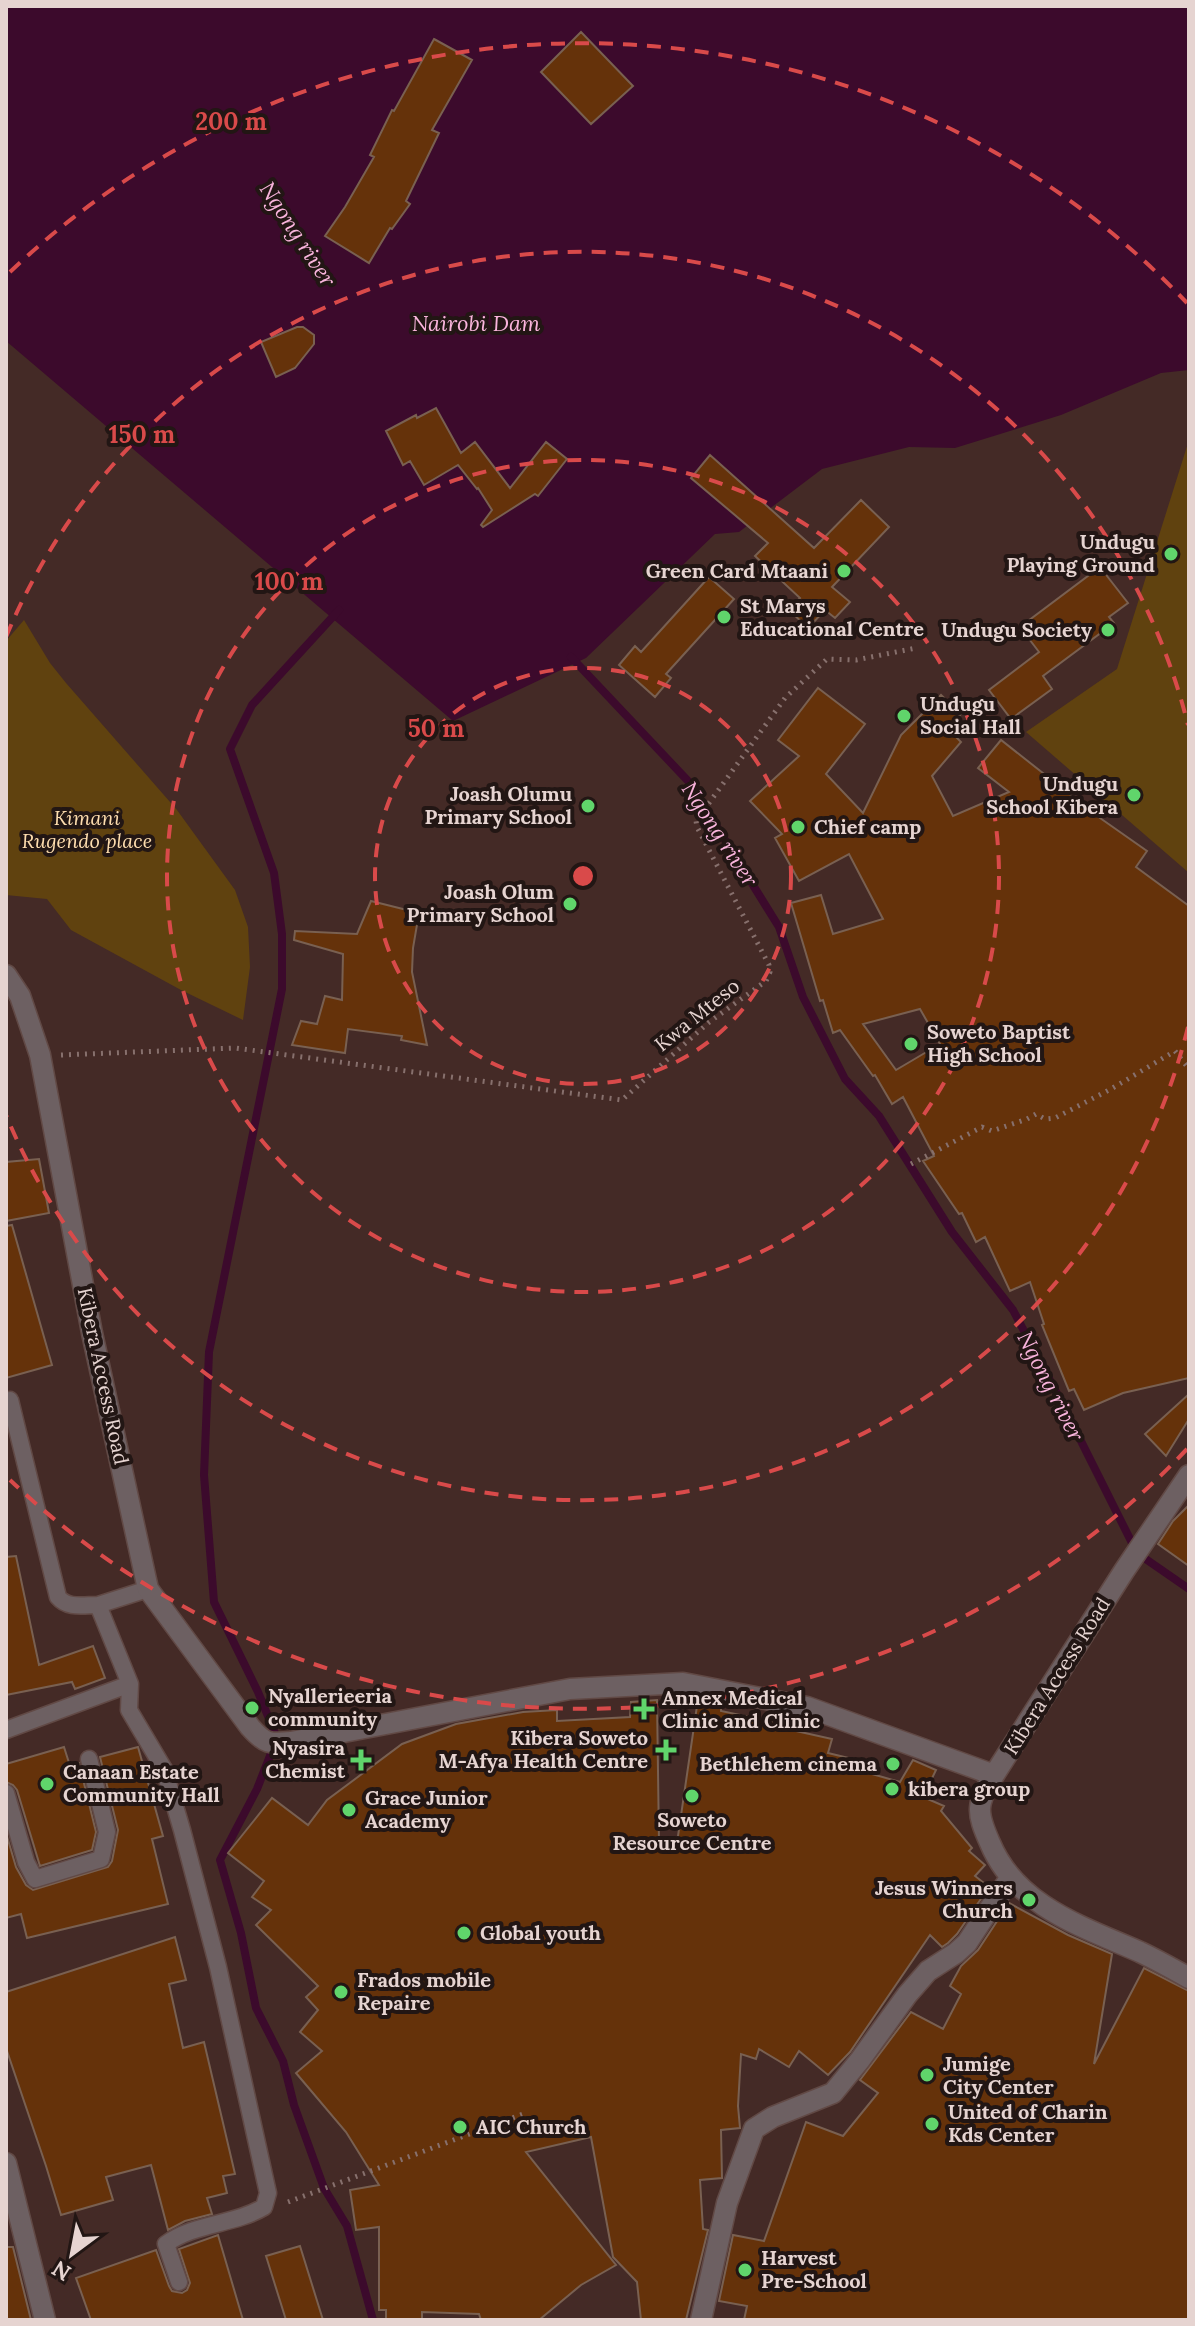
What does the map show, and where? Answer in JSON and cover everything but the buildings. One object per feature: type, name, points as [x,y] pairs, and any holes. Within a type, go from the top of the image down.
[{"type":"street","name":"Kibera Access Road","points":[[6,975],[20,996],[40,1055],[92,1333],[148,1589],[259,1738],[277,1743],[570,1689],[683,1683],[807,1707],[994,1775],[1189,1475]]},
{"type":"street","points":[[994,1775],[984,1794],[979,1816],[993,1852],[1010,1878],[1026,1893],[1067,1920],[1189,1978]]},
{"type":"street","points":[[701,2320],[727,2203],[754,2129],[773,2117],[833,2093],[928,1971],[967,1943],[1010,1878]]},
{"type":"street","points":[[6,2163],[45,2320]]},
{"type":"lane","points":[[10,1400],[58,1597],[69,1605],[98,1605],[148,1589]]},
{"type":"lane","points":[[98,1605],[130,1684],[129,1710],[164,1769],[182,1830],[218,1967],[268,2193],[264,2207],[249,2216],[179,2235],[166,2244],[179,2282]]},
{"type":"lane","points":[[6,1730],[130,1684]]},
{"type":"lane","points":[[6,1793],[26,1862],[35,1879],[101,1859],[107,1832],[89,1759]]},
{"type":"path","name":"Kwa Mteso","points":[[40,1055],[235,1048],[622,1100],[708,1023],[768,977],[769,965],[696,821],[785,698],[827,659],[856,660],[916,648]]},
{"type":"path","points":[[911,1164],[982,1127],[992,1131],[1036,1114],[1045,1119],[1055,1118],[1175,1051],[1189,1069]]},
{"type":"path","points":[[292,2200],[523,2114]]},
{"type":"green space","name":"Undugu Playing Ground","points":[[1189,440],[1188,872],[1026,732],[1117,669]]},
{"type":"green space","name":"Kimani Rugendo place","points":[[24,620],[50,663],[177,810],[235,890],[248,927],[250,967],[243,1020],[71,930],[47,899],[6,895],[6,641]]},
{"type":"water","name":"Nairobi Dam","points":[[6,6],[1189,6],[1189,370],[1161,373],[1061,415],[955,448],[909,447],[822,469],[739,532],[715,534],[586,658],[453,721],[6,341]]},
{"type":"waterway","points":[[339,610],[252,705],[230,749],[274,873],[282,934],[282,989],[209,1352],[204,1475],[214,1602],[277,1738],[257,1789],[220,1860],[241,1933],[256,2008],[283,2061],[294,2105],[324,2188],[347,2226],[373,2320]]},
{"type":"waterway","name":"Ngong river","points":[[571,657],[689,782],[779,927],[803,997],[845,1079],[879,1116],[952,1232],[1013,1310],[1137,1553],[1189,1589]]},
{"type":"place","name":"Undugu Playing Ground","points":[[1171,554]]},
{"type":"place","name":"Green Card Mtaani","points":[[844,571]]},
{"type":"place","name":"St Marys Educational Centre","points":[[724,617]]},
{"type":"place","name":"Undugu Society","points":[[1108,630]]},
{"type":"place","name":"Undugu Social Hall","points":[[904,716]]},
{"type":"place","name":"Undugu School Kibera","points":[[1134,795]]},
{"type":"place","name":"Joash Olumu Primary School","points":[[588,806]]},
{"type":"place","name":"Chief camp","points":[[798,827]]},
{"type":"place","name":"Joash Olum Primary School","points":[[570,904]]},
{"type":"place","name":"Soweto Baptist High School","points":[[911,1044]]},
{"type":"place","name":"Nyallerieeria community","points":[[252,1708]]},
{"type":"place","name":"Annex Medical Clinic and Clinic","points":[[644,1709]]},
{"type":"place","name":"Kibera Soweto M-Afya Health Centre","points":[[666,1750]]},
{"type":"place","name":"Nyasira Chemist","points":[[361,1760]]},
{"type":"place","name":"Bethlehem cinema","points":[[893,1764]]},
{"type":"place","name":"Canaan Estate Community Hall","points":[[47,1784]]},
{"type":"place","name":"kibera group","points":[[892,1789]]},
{"type":"place","name":"Soweto Resource Centre","points":[[692,1796]]},
{"type":"place","name":"Grace Junior Academy","points":[[349,1810]]},
{"type":"place","name":"Jesus Winners Church","points":[[1029,1900]]},
{"type":"place","name":"Global youth","points":[[464,1933]]},
{"type":"place","name":"Frados mobile Repaire","points":[[341,1992]]},
{"type":"place","name":"Jumige City Center","points":[[927,2075]]},
{"type":"place","name":"United of Charin Kds Center","points":[[932,2124]]},
{"type":"place","name":"AIC Church","points":[[460,2127]]},
{"type":"place","name":"Harvest Pre-School","points":[[745,2270]]}]
